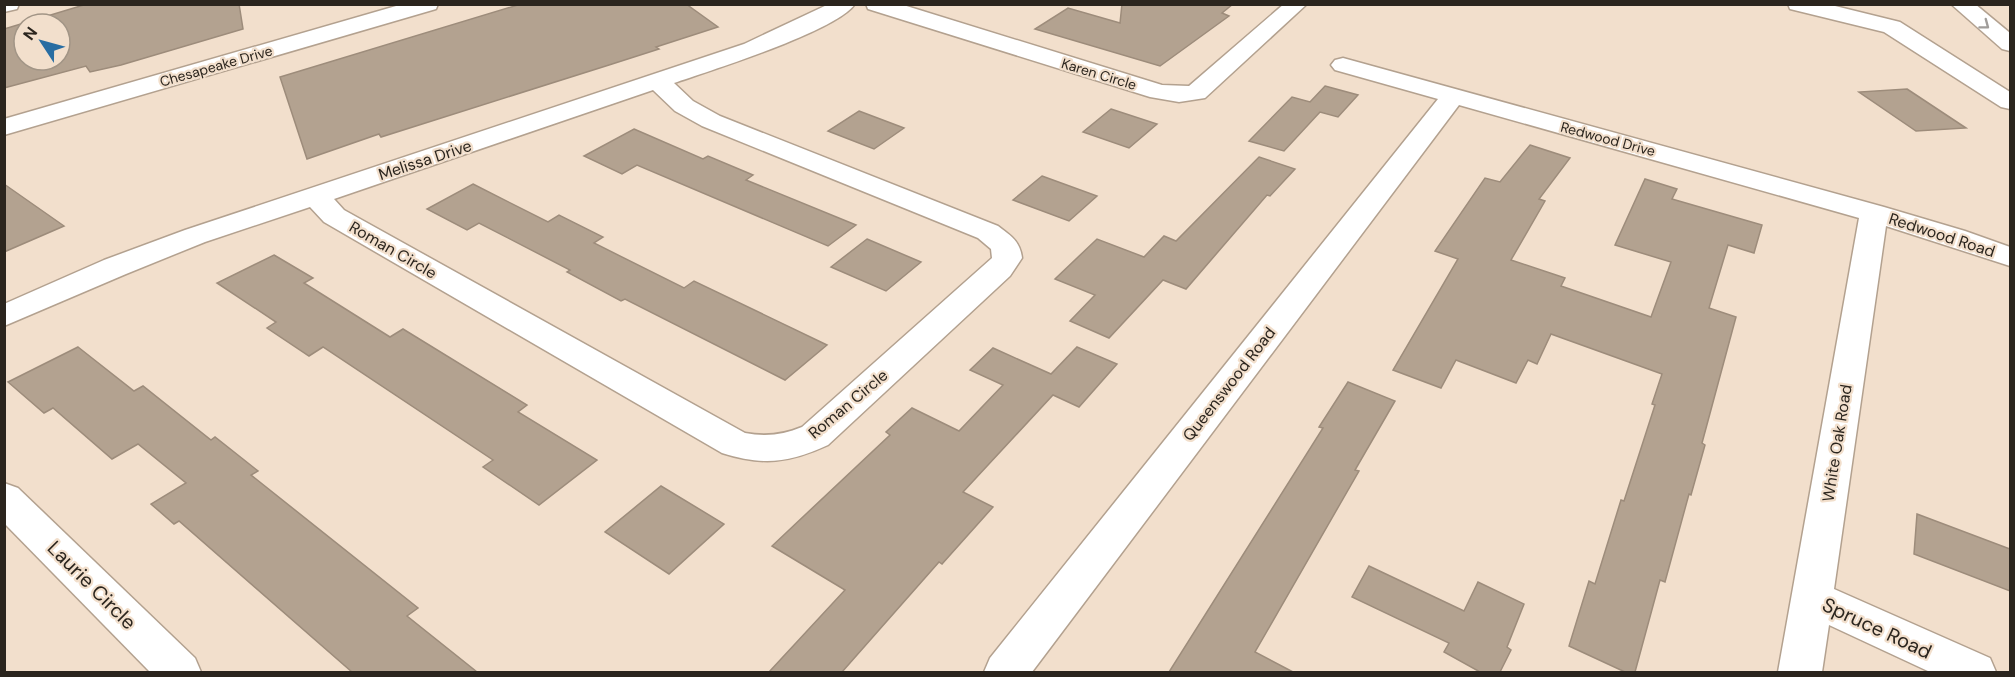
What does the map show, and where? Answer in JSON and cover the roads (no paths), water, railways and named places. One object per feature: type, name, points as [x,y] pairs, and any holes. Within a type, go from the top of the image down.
[{"type":"main road","points":[[4,6],[9,4]]},
{"type":"main road","name":"Chesapeake Drive","points":[[4,127],[428,4]]},
{"type":"main road","name":"Melissa Drive","points":[[4,316],[115,267],[195,236],[658,82],[769,42],[822,18],[845,4]]},
{"type":"main road","name":"Karen Circle","points":[[876,4],[1159,92],[1179,96],[1196,93],[1297,4]]},
{"type":"main road","points":[[1798,4],[1882,23],[1904,33],[2010,102]]},
{"type":"main road","points":[[1961,4],[2010,44]]},
{"type":"main road","name":"Redwood Drive","points":[[1343,65],[1874,213]]},
{"type":"main road","name":"Roman Circle","points":[[316,196],[334,216],[735,444],[758,450],[796,445],[815,436],[999,269],[1007,258],[1006,246],[988,232],[711,121],[684,106],[658,82]]},
{"type":"main road","name":"Queenswood Road","points":[[1006,672],[1453,96]]},
{"type":"main road","name":"Redwood Road","points":[[1874,213],[1955,237],[2010,257]]},
{"type":"main road","name":"White Oak Road","points":[[1800,672],[1874,213]]},
{"type":"main road","name":"Laurie Circle","points":[[4,498],[179,672]]},
{"type":"main road","name":"Spruce Road","points":[[1812,598],[1974,672]]}]
